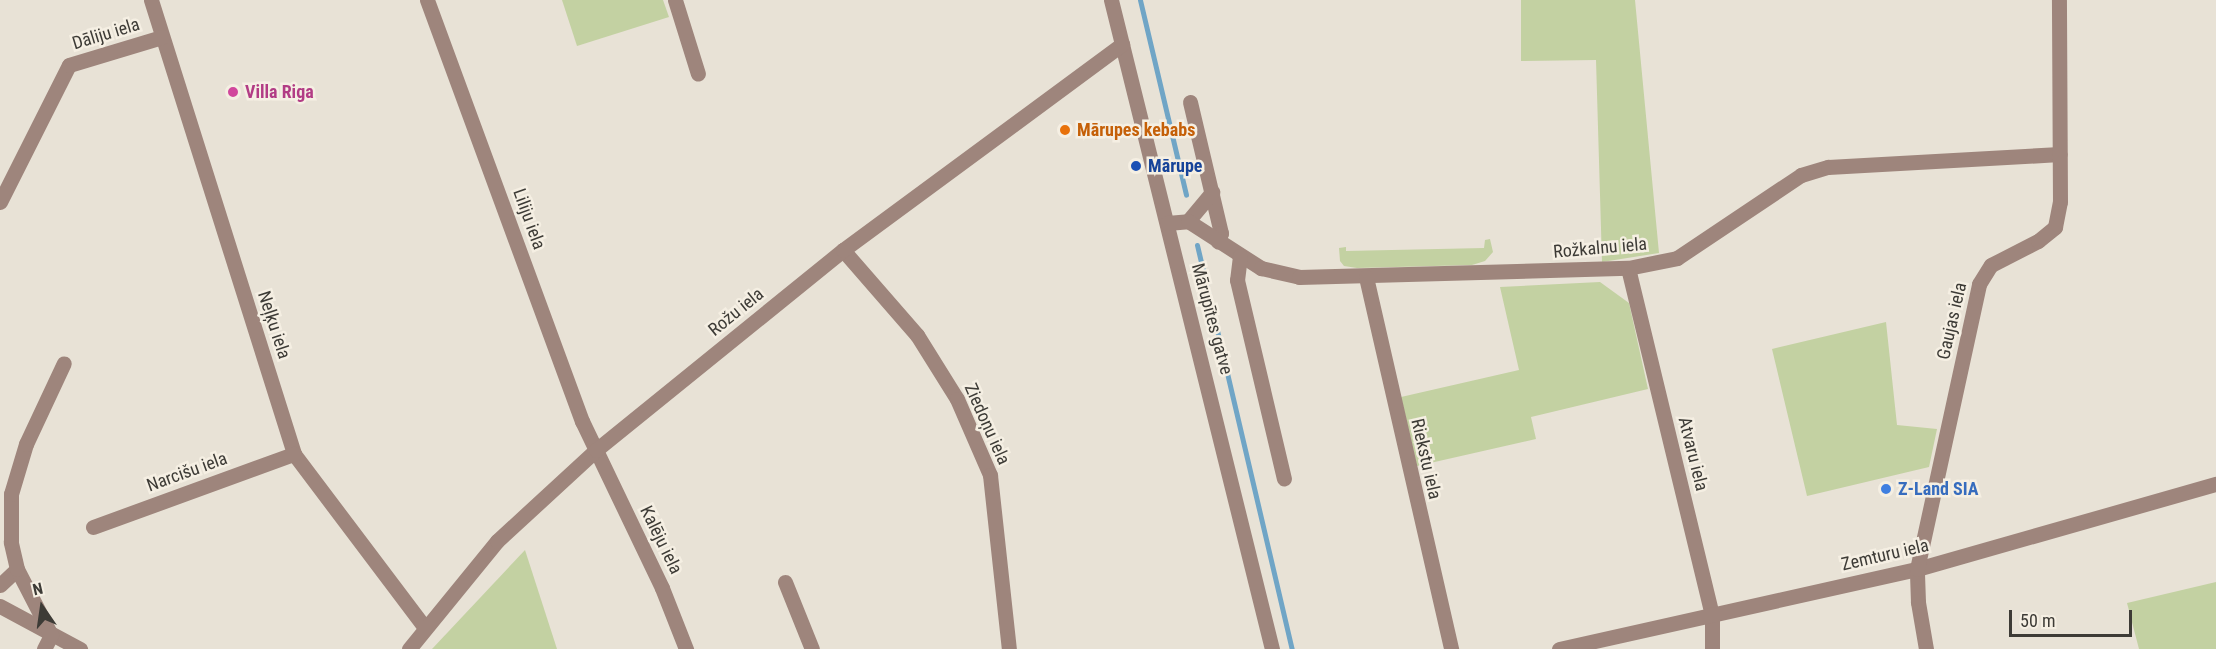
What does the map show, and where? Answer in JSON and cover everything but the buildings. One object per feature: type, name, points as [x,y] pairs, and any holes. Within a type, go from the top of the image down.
[{"type":"street","name":"Neļķu iela","points":[[151,0],[294,453],[425,628]]},
{"type":"street","name":"Liliju iela","points":[[427,0],[596,450]]},
{"type":"street","points":[[675,0],[698,74]]},
{"type":"street","name":"Mārupītes gatve","points":[[1111,0],[1272,649]]},
{"type":"street","name":"Gaujas iela","points":[[1926,649],[1918,602],[1917,569],[1979,284],[1991,265],[2038,241],[2055,227],[2060,202],[2060,0]]},
{"type":"street","name":"Dāliju iela","points":[[0,202],[69,65],[162,37]]},
{"type":"street","name":"Rožu iela","points":[[409,649],[497,541],[596,450],[843,250],[1122,44]]},
{"type":"street","points":[[1190,102],[1221,233],[1218,241]]},
{"type":"street","name":"Rožkalnu iela","points":[[1188,221],[1240,256],[1280,275],[1366,277],[1628,268],[1677,258],[1704,243],[1801,175],[1828,167],[2060,154]]},
{"type":"street","points":[[1167,224],[1188,221],[1212,192]]},
{"type":"street","name":"Ziedoņu iela","points":[[843,250],[917,335],[957,399],[990,475],[1009,649]]},
{"type":"street","points":[[1240,256],[1237,280],[1284,479]]},
{"type":"street","name":"Atvaru iela","points":[[1628,268],[1712,614],[1712,649]]},
{"type":"street","name":"Riekstu iela","points":[[1366,277],[1451,649]]},
{"type":"street","points":[[51,634],[16,569],[11,542],[11,494],[26,444],[64,363]]},
{"type":"street","name":"Kalēju iela","points":[[596,450],[662,588],[686,649]]},
{"type":"street","name":"Narcišu iela","points":[[93,527],[294,453]]},
{"type":"street","name":"Zemturu iela","points":[[1559,649],[1917,569],[2216,484]]},
{"type":"street","points":[[0,585],[16,569]]},
{"type":"street","points":[[785,582],[812,649]]},
{"type":"street","points":[[0,606],[80,649]]},
{"type":"street","points":[[44,649],[51,634]]},
{"type":"green space","points":[[562,0],[663,0],[669,17],[577,46]]},
{"type":"green space","points":[[1521,0],[1635,0],[1659,253],[1602,262],[1596,60],[1521,61]]},
{"type":"green space","points":[[1490,239],[1493,252],[1485,261],[1472,265],[1357,268],[1344,266],[1340,261],[1339,248],[1346,247],[1346,251],[1484,248],[1485,240]]},
{"type":"green space","points":[[1600,282],[1629,303],[1648,389],[1531,417],[1536,439],[1417,466],[1401,397],[1519,370],[1500,287]]},
{"type":"green space","points":[[1886,322],[1897,425],[1937,429],[1929,467],[1807,496],[1772,349]]},
{"type":"green space","points":[[525,550],[557,649],[432,649]]},
{"type":"green space","points":[[2216,582],[2216,649],[2139,649],[2127,603]]},
{"type":"waterway","points":[[1140,0],[1186,195]]},
{"type":"waterway","points":[[1197,245],[1292,649]]},
{"type":"place","name":"Villa Riga","points":[[233,92]]},
{"type":"place","name":"Mārupes kebabs","points":[[1065,130]]},
{"type":"place","name":"Mārupe","points":[[1136,166]]},
{"type":"place","name":"Z-Land SIA","points":[[1886,489]]}]
